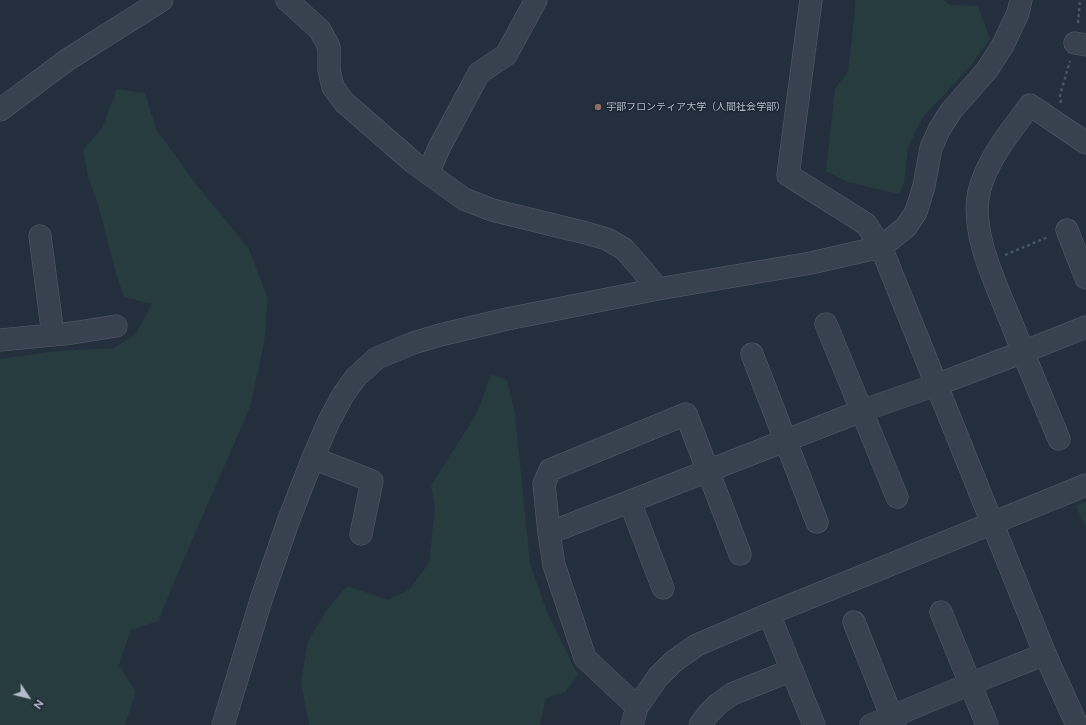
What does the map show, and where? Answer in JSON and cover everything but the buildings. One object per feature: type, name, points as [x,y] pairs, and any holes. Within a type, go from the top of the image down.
[{"type":"street","points":[[0,110],[67,60],[162,0]]},
{"type":"street","points":[[288,0],[320,30],[329,47],[329,70],[333,87],[344,102],[414,163],[464,199],[492,210],[586,232],[607,239],[624,249],[658,289]]},
{"type":"street","points":[[428,173],[440,146],[479,73],[506,55],[536,0]]},
{"type":"street","points":[[811,0],[788,175],[866,224],[881,247],[1045,654],[1077,725]]},
{"type":"street","points":[[223,725],[262,597],[289,519],[313,458],[328,423],[343,395],[356,378],[377,358],[413,343],[507,319],[658,289],[811,263],[881,247],[906,227],[916,212],[924,186],[931,148],[939,130],[951,111],[987,70],[1003,45],[1018,13],[1021,0]]},
{"type":"street","points":[[1059,439],[988,262],[978,228],[977,207],[980,188],[992,158],[1030,106],[1086,143]]},
{"type":"street","points":[[1067,230],[1086,278]]},
{"type":"street","points":[[40,236],[53,335]]},
{"type":"street","points":[[826,324],[897,497]]},
{"type":"street","points":[[0,340],[72,333],[116,326]]},
{"type":"street","points":[[549,533],[786,442],[861,411],[936,385],[1086,327]]},
{"type":"street","points":[[752,354],[817,522]]},
{"type":"street","points":[[740,554],[686,414],[550,470],[544,484],[554,565],[585,658],[634,716],[646,692],[658,677],[674,661],[697,645],[769,614],[1086,485]]},
{"type":"street","points":[[313,458],[372,482],[361,534]]},
{"type":"street","points":[[630,502],[663,588]]},
{"type":"street","points":[[941,612],[987,725]]},
{"type":"street","points":[[769,614],[814,725]]},
{"type":"street","points":[[854,622],[894,721]]},
{"type":"street","points":[[871,725],[894,721],[970,684],[1045,654]]},
{"type":"street","points":[[700,725],[718,704],[732,694],[792,670]]},
{"type":"path","points":[[1066,129],[1060,95],[1081,44],[1080,0]]},
{"type":"path","points":[[988,262],[1067,230]]},
{"type":"green space","points":[[855,0],[943,0],[950,5],[978,6],[990,39],[969,68],[923,117],[908,147],[904,184],[899,194],[848,182],[826,171],[835,89],[848,72]]},
{"type":"green space","points":[[117,89],[145,93],[156,129],[195,183],[249,249],[268,299],[264,343],[250,407],[158,621],[131,630],[119,665],[136,691],[125,725],[0,725],[0,359],[57,351],[114,348],[136,334],[152,304],[124,297],[115,270],[99,208],[88,176],[83,150],[102,128]]},
{"type":"green space","points":[[491,374],[507,380],[515,414],[530,564],[549,617],[578,675],[565,692],[546,698],[540,725],[309,725],[301,683],[308,641],[329,607],[347,586],[388,600],[409,590],[429,563],[435,507],[431,485],[476,415]]},
{"type":"green space","points":[[1086,502],[1086,528],[1076,506]]},
{"type":"place","name":"宇部フロンティア大学（人間社会学部）","points":[[598,107]]}]
